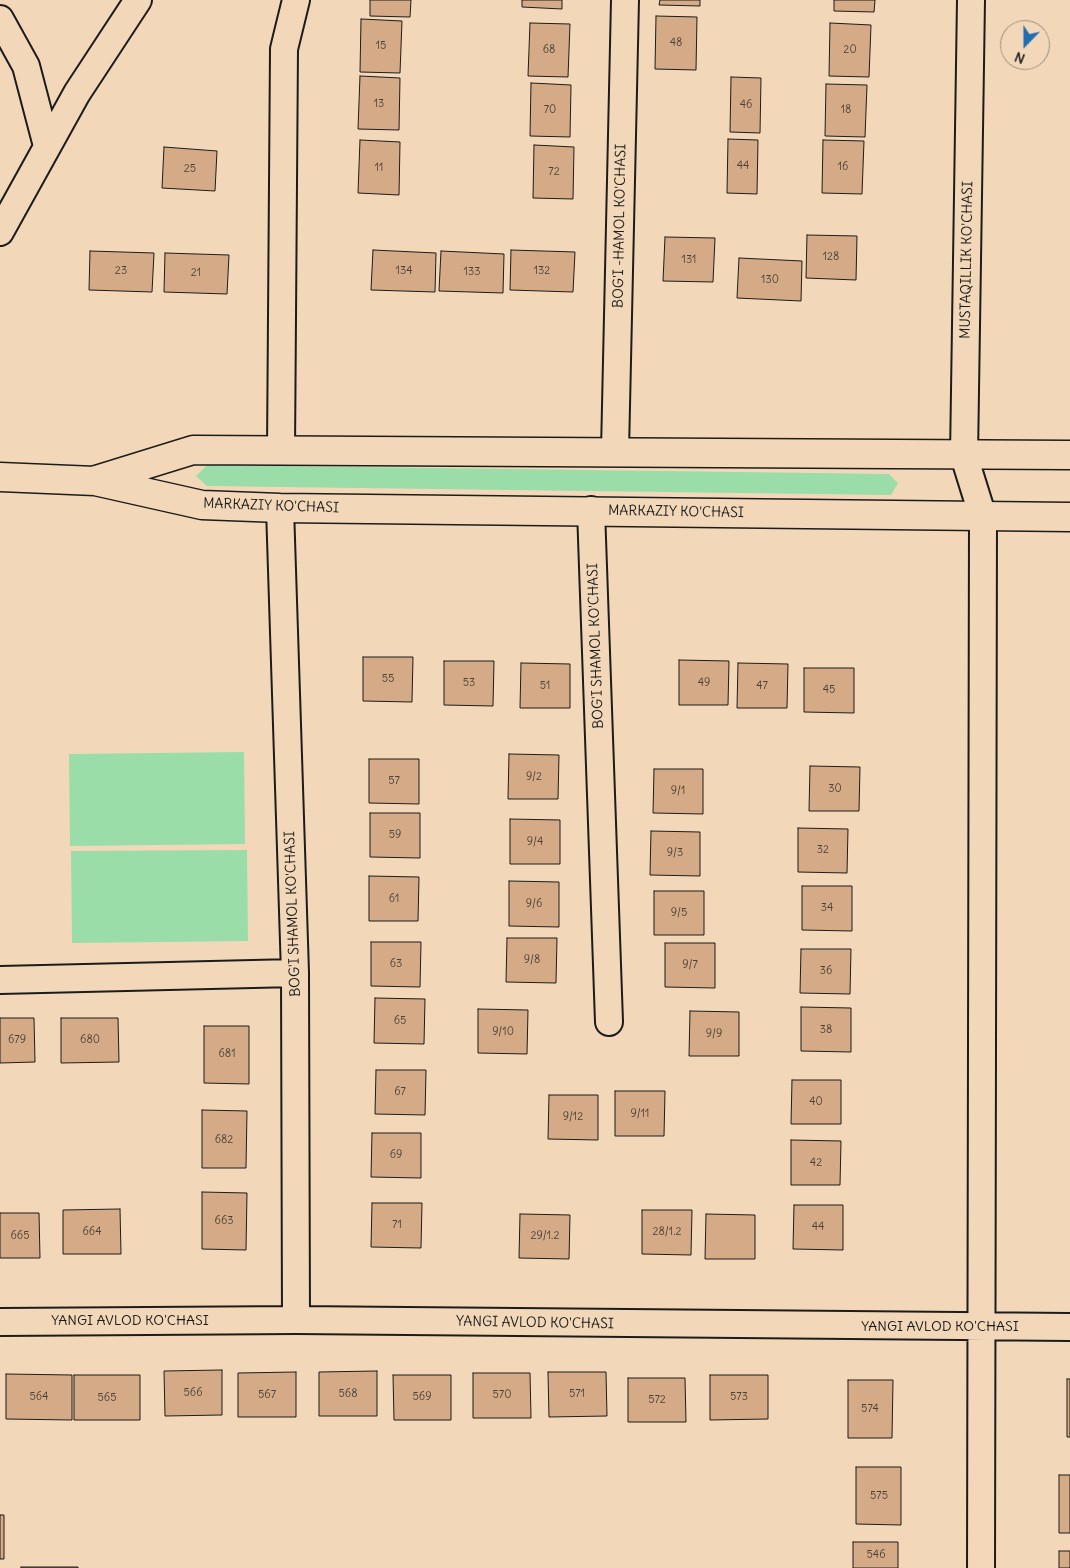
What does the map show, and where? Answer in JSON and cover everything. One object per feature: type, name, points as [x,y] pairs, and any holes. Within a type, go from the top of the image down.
[{"type":"street","points":[[0,232],[77,93],[138,0]]},
{"type":"street","points":[[281,451],[284,49],[296,0]]},
{"type":"street","name":"BOG'I -HAMOL KO'CHASI","points":[[615,451],[624,0]]},
{"type":"street","name":"MUSTAQILLIK KO'CHASI","points":[[971,0],[964,456],[983,516],[981,1568]]},
{"type":"street","points":[[0,19],[26,66],[47,146]]},
{"type":"street","points":[[0,477],[95,481],[193,450],[615,451],[964,456],[1070,455]]},
{"type":"street","name":"MARKAZIY KO'CHASI","points":[[95,481],[202,505],[280,508],[591,510],[1070,517]]},
{"type":"street","name":"BOG'I SHAMOL KO'CHASI","points":[[280,508],[295,973],[296,1320]]},
{"type":"street","name":"BOG'I SHAMOL KO'CHASI","points":[[591,510],[609,1022]]},
{"type":"street","points":[[0,980],[295,973]]},
{"type":"street","name":"YANGI AVLOD KO'CHASI","points":[[0,1322],[296,1320],[1070,1327]]},
{"type":"green space","points":[[207,465],[889,474],[898,483],[891,495],[207,486],[196,476]]},
{"type":"green space","points":[[244,752],[245,844],[70,846],[69,754]]},
{"type":"green space","points":[[247,850],[248,941],[72,943],[71,851]]},
{"type":"building","points":[[370,0],[411,0],[410,17],[370,16]]},
{"type":"building","points":[[522,0],[562,0],[562,9],[522,7]]},
{"type":"building","points":[[660,0],[700,0],[700,6],[659,5]]},
{"type":"building","points":[[834,0],[875,0],[874,12],[834,11]]},
{"type":"building","points":[[656,16],[697,17],[696,70],[655,69]]},
{"type":"building","points":[[361,19],[402,21],[400,73],[360,72]]},
{"type":"building","points":[[530,23],[570,24],[568,77],[528,76]]},
{"type":"building","points":[[830,23],[871,25],[869,77],[829,76]]},
{"type":"building","points":[[360,76],[400,78],[399,130],[358,129]]},
{"type":"building","points":[[731,77],[761,78],[760,133],[730,132]]},
{"type":"building","points":[[531,83],[571,85],[570,137],[530,136]]},
{"type":"building","points":[[826,84],[867,85],[865,137],[825,136]]},
{"type":"building","points":[[728,139],[758,140],[757,194],[727,193]]},
{"type":"building","points":[[360,140],[400,142],[399,195],[358,193]]},
{"type":"building","points":[[823,140],[864,141],[862,194],[822,193]]},
{"type":"building","points":[[534,145],[574,147],[573,199],[533,198]]},
{"type":"building","points":[[164,147],[217,151],[215,191],[162,188]]},
{"type":"building","points":[[807,235],[857,236],[856,280],[806,278]]},
{"type":"building","points":[[665,237],[715,238],[713,282],[663,281]]},
{"type":"building","points":[[373,250],[436,253],[435,292],[371,290]]},
{"type":"building","points":[[511,250],[575,252],[573,292],[510,290]]},
{"type":"building","points":[[90,251],[154,253],[152,292],[89,290]]},
{"type":"building","points":[[441,251],[504,254],[503,293],[439,291]]},
{"type":"building","points":[[165,253],[229,255],[227,294],[164,292]]},
{"type":"building","points":[[739,258],[802,261],[801,301],[737,298]]},
{"type":"building","points":[[363,657],[413,657],[412,702],[363,701]]},
{"type":"building","points":[[679,660],[729,661],[728,705],[679,705]]},
{"type":"building","points":[[444,661],[494,661],[493,706],[444,705]]},
{"type":"building","points":[[521,663],[570,664],[570,708],[520,708]]},
{"type":"building","points":[[738,663],[788,664],[787,708],[737,708]]},
{"type":"building","points":[[804,668],[854,668],[854,713],[804,712]]},
{"type":"building","points":[[509,754],[559,755],[558,799],[508,799]]},
{"type":"building","points":[[369,759],[419,759],[419,804],[369,803]]},
{"type":"building","points":[[810,766],[860,767],[859,811],[809,811]]},
{"type":"building","points":[[654,769],[703,769],[703,814],[653,813]]},
{"type":"building","points":[[370,813],[420,813],[420,858],[370,857]]},
{"type":"building","points":[[510,819],[560,820],[560,864],[510,864]]},
{"type":"building","points":[[798,828],[848,829],[847,873],[798,872]]},
{"type":"building","points":[[651,831],[700,832],[700,876],[650,875]]},
{"type":"building","points":[[369,876],[419,877],[418,921],[369,921]]},
{"type":"building","points":[[509,881],[559,882],[559,927],[509,926]]},
{"type":"building","points":[[802,886],[852,886],[852,931],[802,930]]},
{"type":"building","points":[[654,891],[704,891],[704,935],[654,935]]},
{"type":"building","points":[[507,938],[557,938],[556,983],[506,982]]},
{"type":"building","points":[[371,942],[421,942],[420,987],[371,986]]},
{"type":"building","points":[[665,943],[715,943],[715,988],[665,987]]},
{"type":"building","points":[[801,949],[851,949],[850,994],[800,993]]},
{"type":"building","points":[[375,998],[425,999],[424,1044],[374,1043]]},
{"type":"building","points":[[801,1007],[851,1008],[851,1052],[801,1051]]},
{"type":"building","points":[[478,1009],[528,1010],[527,1054],[478,1053]]},
{"type":"building","points":[[690,1011],[739,1012],[739,1056],[689,1056]]},
{"type":"building","points":[[0,1018],[34,1018],[35,1062],[0,1063]]},
{"type":"building","points":[[61,1018],[118,1018],[119,1062],[61,1063]]},
{"type":"building","points":[[204,1026],[249,1026],[249,1084],[204,1083]]},
{"type":"building","points":[[376,1070],[426,1070],[425,1115],[375,1114]]},
{"type":"building","points":[[792,1080],[841,1080],[841,1124],[791,1124]]},
{"type":"building","points":[[615,1091],[665,1091],[664,1136],[615,1136]]},
{"type":"building","points":[[549,1095],[598,1095],[598,1140],[548,1139]]},
{"type":"building","points":[[202,1110],[247,1111],[246,1168],[202,1168]]},
{"type":"building","points":[[372,1133],[421,1133],[421,1178],[371,1177]]},
{"type":"building","points":[[791,1140],[841,1141],[840,1185],[791,1185]]},
{"type":"building","points":[[202,1192],[247,1193],[246,1250],[202,1249]]},
{"type":"building","points":[[372,1203],[422,1203],[421,1248],[371,1247]]},
{"type":"building","points":[[794,1205],[843,1205],[843,1250],[793,1249]]},
{"type":"building","points":[[120,1209],[121,1254],[63,1254],[63,1210]]},
{"type":"building","points":[[642,1210],[692,1210],[691,1255],[642,1254]]},
{"type":"building","points":[[0,1213],[39,1213],[40,1258],[0,1258]]},
{"type":"building","points":[[520,1214],[570,1215],[569,1259],[519,1258]]},
{"type":"building","points":[[706,1214],[755,1215],[755,1259],[705,1259]]},
{"type":"building","points":[[222,1370],[222,1415],[165,1416],[164,1371]]},
{"type":"building","points":[[377,1371],[377,1416],[319,1416],[319,1372]]},
{"type":"building","points":[[296,1372],[296,1417],[238,1417],[238,1373]]},
{"type":"building","points":[[548,1372],[606,1372],[607,1416],[549,1417]]},
{"type":"building","points":[[473,1373],[530,1373],[531,1418],[473,1418]]},
{"type":"building","points":[[6,1374],[72,1375],[72,1420],[6,1419]]},
{"type":"building","points":[[74,1375],[140,1375],[140,1420],[74,1420]]},
{"type":"building","points":[[393,1375],[451,1375],[451,1420],[394,1420]]},
{"type":"building","points":[[710,1375],[768,1375],[768,1419],[710,1420]]},
{"type":"building","points":[[628,1378],[685,1378],[686,1422],[628,1422]]},
{"type":"building","points":[[1067,1379],[1070,1379],[1070,1437],[1067,1437]]},
{"type":"building","points":[[848,1380],[893,1380],[892,1438],[848,1438]]},
{"type":"building","points":[[856,1467],[901,1467],[901,1525],[856,1524]]},
{"type":"building","points":[[1059,1475],[1070,1475],[1070,1533],[1059,1533]]},
{"type":"building","points":[[0,1515],[4,1515],[4,1559],[0,1559]]},
{"type":"building","points":[[853,1542],[898,1542],[898,1568],[853,1568]]},
{"type":"building","points":[[1059,1551],[1070,1551],[1070,1568],[1059,1568]]},
{"type":"building","points":[[78,1567],[78,1568],[21,1568]]}]
